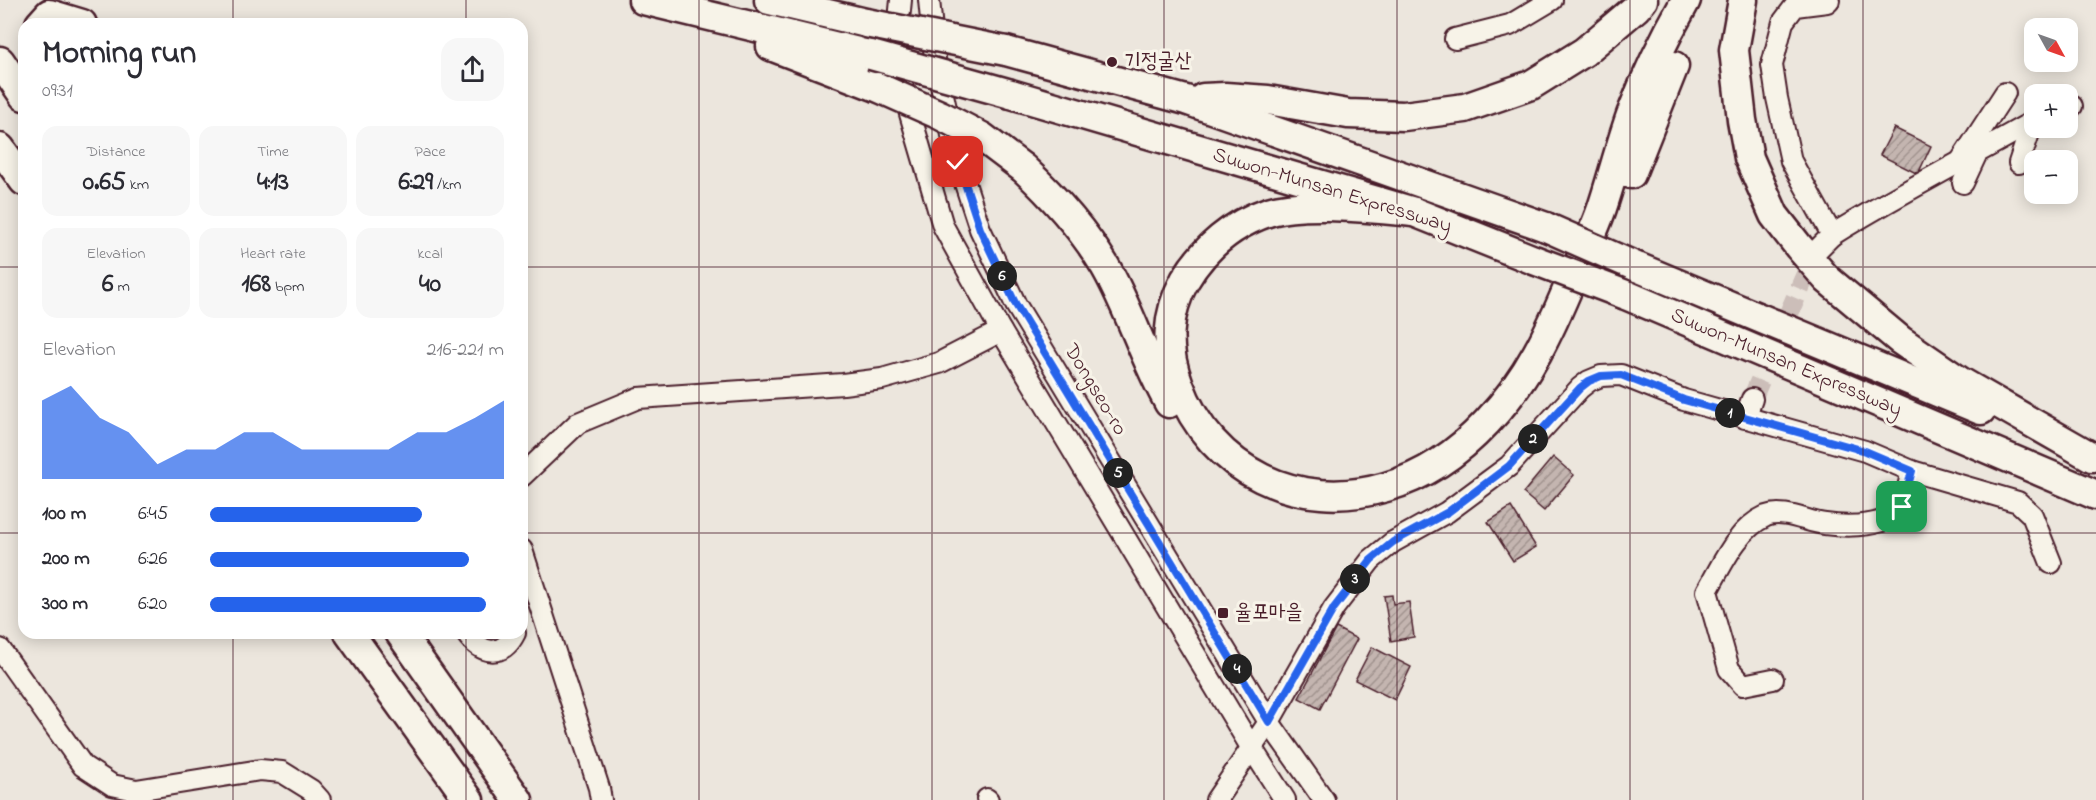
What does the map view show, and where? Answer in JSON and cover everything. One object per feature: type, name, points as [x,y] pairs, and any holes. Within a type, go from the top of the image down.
[{"type":"highway","points":[[60,0],[76,18]]},
{"type":"highway","name":"Suwon-Munsan Expressway","points":[[769,0],[866,23],[1006,51],[1186,100],[1546,228],[2094,458]]},
{"type":"highway","points":[[1186,100],[1225,97],[1268,100],[1348,114],[1392,115],[1466,108],[1531,85],[1584,52],[1643,0]]},
{"type":"highway","points":[[1414,212],[1292,207],[1269,212],[1248,221],[1216,240],[1194,264],[1178,293],[1168,331],[1173,368],[1186,405],[1212,441],[1242,467],[1267,481],[1288,489],[1335,495],[1359,493],[1386,487],[1440,463],[1488,422],[1521,382],[1548,335],[1601,211],[1631,115],[1686,0]]},
{"type":"highway","points":[[651,2],[878,87],[982,137],[1023,168],[1050,194],[1092,245],[1106,268],[1165,396],[1178,419],[1208,458],[1239,482],[1275,500],[1310,508],[1345,509],[1378,506],[1411,496],[1470,461],[1502,432],[1539,383],[1584,291],[1668,78],[1704,0]]},
{"type":"highway","points":[[1743,0],[1734,50],[1742,120],[1749,158],[1774,215],[1780,223],[1827,279],[1900,340],[1961,382],[2094,458]]},
{"type":"highway","name":"Suwon-Munsan Expressway","points":[[651,2],[872,55],[1414,212],[1626,295],[2096,495]]},
{"type":"highway","points":[[45,18],[49,14],[62,18]]},
{"type":"highway","points":[[0,61],[18,87]]},
{"type":"highway","points":[[0,148],[18,173]]},
{"type":"highway","points":[[353,639],[470,800]]},
{"type":"highway","points":[[404,639],[518,800]]},
{"type":"street","points":[[901,0],[897,40],[903,90],[943,226],[1001,331],[1285,800]]},
{"type":"street","name":"Dongseo-ro","points":[[929,0],[935,59],[958,162],[980,229],[1016,305],[1269,722],[1324,800]]},
{"type":"street","points":[[1455,39],[1510,24],[1552,0]]},
{"type":"street","points":[[1830,0],[1791,3],[1783,22],[1772,65],[1791,161],[1832,235]]},
{"type":"street","points":[[1961,174],[2005,93]]},
{"type":"street","points":[[1816,251],[1832,235],[1882,204],[1961,174],[1977,153],[2024,127]]},
{"type":"street","points":[[2019,163],[2028,138]]},
{"type":"street","points":[[528,471],[578,423],[638,398],[843,384],[882,379],[939,363],[1001,331]]},
{"type":"street","points":[[1216,800],[1269,722],[1334,608],[1371,560],[1393,542],[1448,512],[1509,466],[1589,381],[1601,376],[1621,375],[1684,400],[1749,409],[1865,451],[1912,471],[2018,502],[2032,515],[2052,563]]},
{"type":"street","points":[[1773,680],[1743,685],[1729,669],[1707,591],[1738,537],[1767,516],[1791,515],[1825,524],[1867,525],[1891,517],[1902,507],[1912,471]]},
{"type":"street","points":[[528,569],[601,800]]},
{"type":"street","points":[[472,639],[479,647],[499,651],[512,639]]},
{"type":"street","points":[[0,649],[83,766],[112,785],[136,790],[260,770],[282,772],[311,790],[320,800]]},
{"type":"building","points":[[1894,128],[1931,146],[1918,174],[1880,155]]},
{"type":"building","points":[[1553,457],[1574,475],[1544,511],[1523,493]]},
{"type":"building","points":[[1511,507],[1536,547],[1513,561],[1488,522]]},
{"type":"building","points":[[1392,595],[1393,604],[1409,602],[1414,637],[1391,641],[1384,596]]},
{"type":"building","points":[[1336,628],[1357,639],[1320,709],[1299,698]]},
{"type":"building","points":[[1372,647],[1411,667],[1395,700],[1355,680]]},
{"type":"tunnel","points":[[1752,399],[1815,253]]},
{"type":"place","name":"기정굴산","points":[[1112,62]]},
{"type":"place","name":"율포마을","points":[[1223,613]]},
{"type":"route","points":[[958,162],[980,229],[1016,305],[1269,722],[1334,608],[1371,560],[1393,542],[1448,512],[1509,466],[1580,388],[1601,376],[1621,375],[1684,400],[1865,451],[1912,471],[1902,507]]}]
